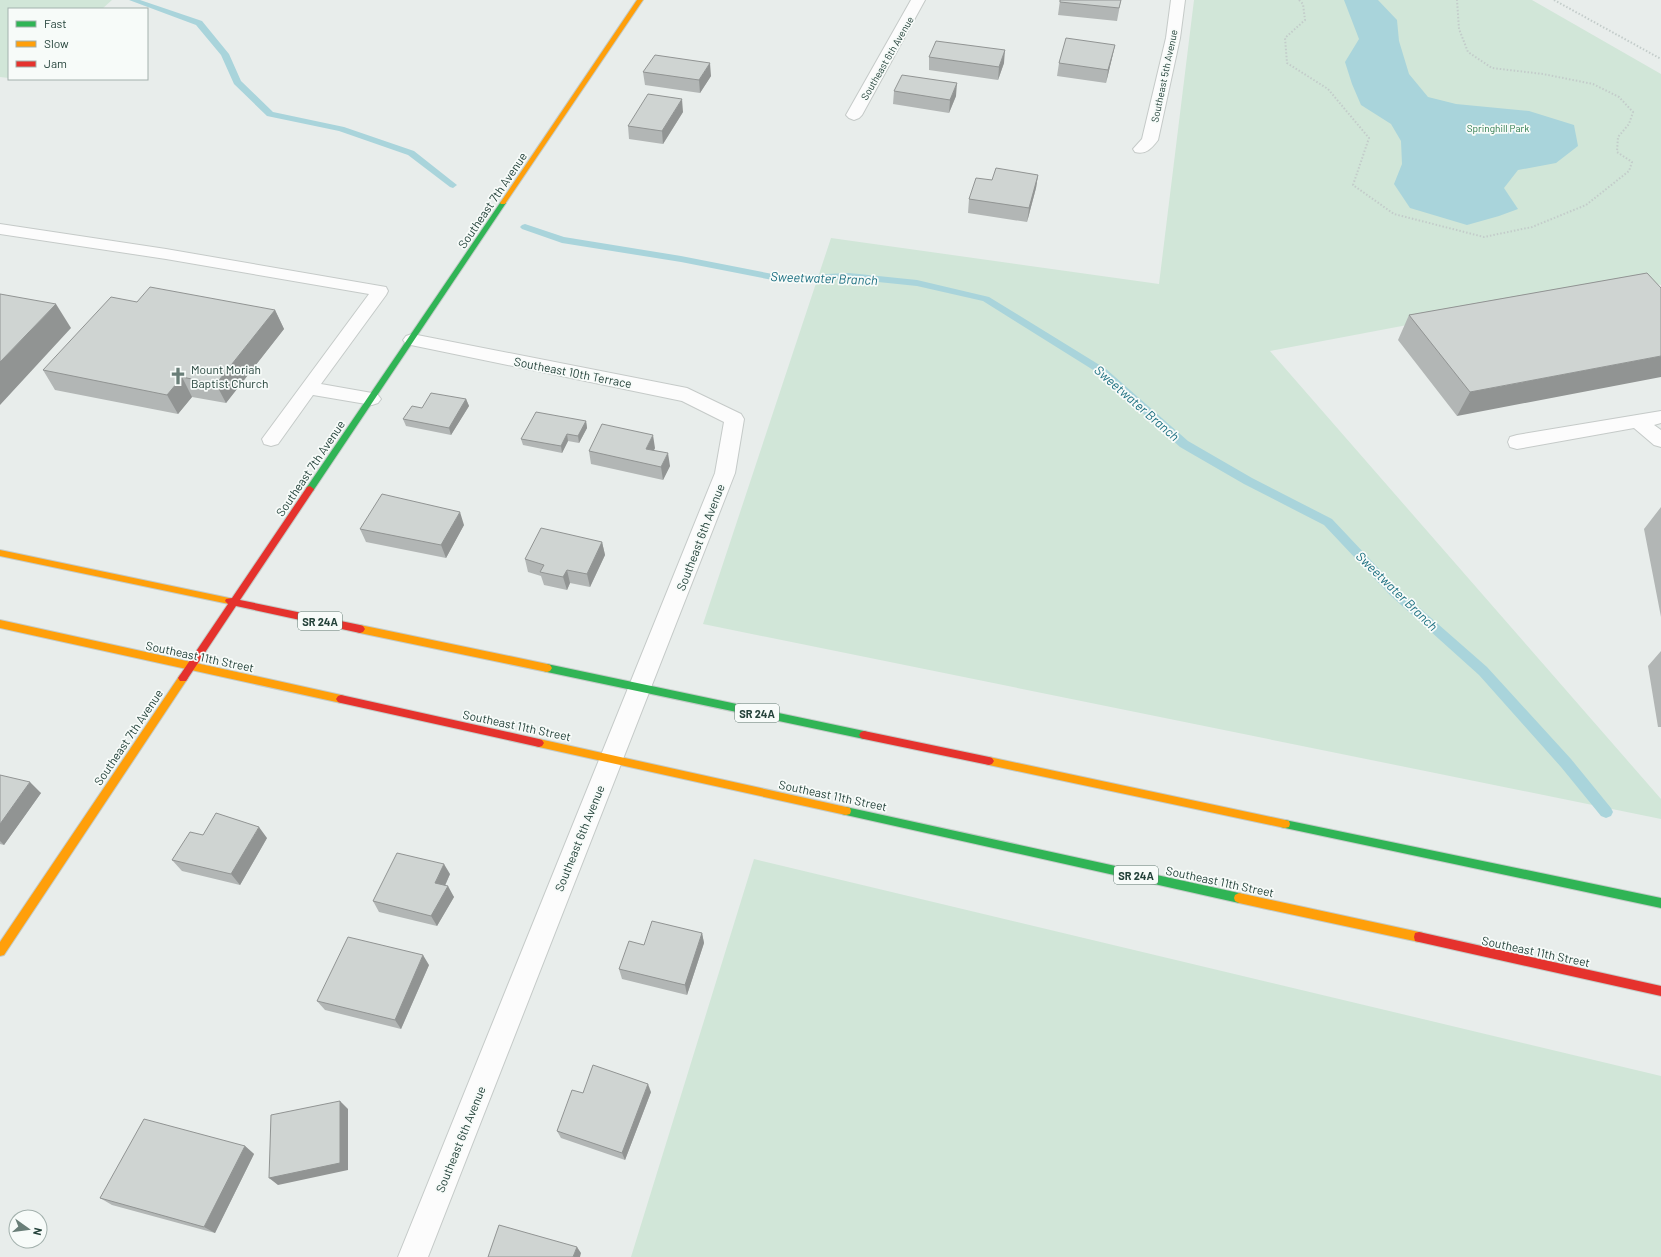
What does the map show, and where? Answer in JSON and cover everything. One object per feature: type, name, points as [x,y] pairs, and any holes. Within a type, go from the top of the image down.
[{"type":"main road","name":"Southeast 7th Avenue","points":[[0,951],[233,602],[412,340],[640,0]]},
{"type":"main road","name":"SR 24A","points":[[0,553],[1661,903]]},
{"type":"main road","name":"Southeast 11th Street","points":[[0,624],[1661,991]]},
{"type":"street","name":"Southeast 6th Avenue","points":[[854,115],[918,0]]},
{"type":"street","name":"Southeast 5th Avenue","points":[[1141,149],[1150,140],[1173,38],[1178,0]]},
{"type":"street","name":"Southeast 10th Terrace","points":[[412,340],[687,394],[730,417]]},
{"type":"street","name":"Southeast 6th Avenue","points":[[413,1257],[725,472],[734,419],[730,417]]},
{"type":"lane","points":[[0,229],[166,254],[380,291],[271,439]]},
{"type":"lane","points":[[309,388],[372,399]]},
{"type":"lane","points":[[1517,442],[1661,417]]},
{"type":"lane","points":[[1638,422],[1661,440]]},
{"type":"path","points":[[1299,0],[1303,4],[1305,20],[1285,38],[1287,62],[1328,89],[1369,138],[1353,185],[1394,214],[1484,237],[1532,227],[1586,204],[1629,171],[1632,162],[1617,152],[1618,137],[1629,124],[1633,112],[1619,97],[1593,84],[1543,74],[1492,68],[1468,52],[1459,29],[1457,0]]},
{"type":"path","points":[[1554,0],[1661,59]]},
{"type":"green space","points":[[0,0],[112,0],[103,8],[8,8],[8,78],[0,77]]},
{"type":"green space","name":"Springhill Park","points":[[1194,0],[1532,0],[1661,74],[1661,285],[1639,281],[1270,351],[1661,799],[1661,819],[703,624],[831,238],[1159,284]]},
{"type":"green space","points":[[754,859],[1661,1076],[1661,1257],[631,1257]]},
{"type":"water","points":[[1344,0],[1378,0],[1397,20],[1399,41],[1409,74],[1428,97],[1456,104],[1529,111],[1574,125],[1578,146],[1556,163],[1518,170],[1504,188],[1518,209],[1467,225],[1410,208],[1394,184],[1402,164],[1401,141],[1391,124],[1361,105],[1345,62],[1359,39]]},
{"type":"building","points":[[1060,0],[1121,0],[1119,8],[1060,2]]},
{"type":"building","points":[[1066,38],[1115,45],[1108,70],[1059,63]]},
{"type":"building","points":[[936,41],[1005,50],[999,67],[929,57]]},
{"type":"building","points":[[655,55],[710,63],[699,80],[643,72]]},
{"type":"building","points":[[902,75],[957,83],[950,100],[894,91]]},
{"type":"building","points":[[648,94],[682,99],[662,131],[628,126]]},
{"type":"building","points":[[996,168],[1038,175],[1029,208],[969,199],[976,178],[992,180]]},
{"type":"building","points":[[1647,273],[1661,288],[1661,356],[1470,392],[1409,315]]},
{"type":"building","points":[[150,287],[275,310],[216,384],[182,377],[167,395],[43,370],[111,297],[137,302]]},
{"type":"building","points":[[0,294],[56,304],[0,362]]},
{"type":"building","points":[[431,393],[466,399],[449,428],[403,419],[412,406],[422,408]]},
{"type":"building","points":[[536,412],[586,421],[578,436],[567,434],[561,446],[521,439]]},
{"type":"building","points":[[602,424],[653,435],[646,449],[668,453],[661,467],[589,451]]},
{"type":"building","points":[[382,494],[460,512],[441,545],[360,529]]},
{"type":"building","points":[[541,528],[602,542],[587,574],[567,570],[563,577],[540,572],[544,565],[525,559]]},
{"type":"building","points":[[0,775],[30,782],[0,824]]},
{"type":"building","points":[[216,813],[259,827],[231,874],[172,860],[190,832],[203,835]]},
{"type":"building","points":[[397,853],[444,864],[435,883],[448,886],[431,916],[373,901]]},
{"type":"building","points":[[652,921],[702,933],[685,985],[619,969],[629,941],[644,945]]},
{"type":"building","points":[[348,937],[423,955],[395,1020],[317,1001]]},
{"type":"building","points":[[593,1065],[648,1084],[622,1153],[557,1131],[572,1090],[583,1093]]},
{"type":"building","points":[[340,1101],[340,1163],[269,1178],[271,1115]]},
{"type":"building","points":[[144,1119],[245,1146],[204,1227],[100,1198]]},
{"type":"building","points":[[499,1225],[577,1247],[573,1257],[488,1257]]},
{"type":"waterway","name":"Sweetwater Branch","points":[[133,0],[199,23],[225,54],[237,82],[270,114],[341,129],[411,153],[453,185]]},
{"type":"waterway","name":"Sweetwater Branch","points":[[525,227],[562,240],[681,259],[783,279],[849,276],[917,283],[986,299],[1102,371],[1184,444],[1248,481],[1328,522],[1394,592],[1483,671],[1566,763],[1606,812]]},
{"type":"traffic: fast","points":[[310,489],[503,203]]},
{"type":"traffic: fast","points":[[547,668],[864,735]]},
{"type":"traffic: fast","points":[[846,811],[1239,898]]},
{"type":"traffic: fast","points":[[1285,824],[1661,903]]},
{"type":"traffic: slow","points":[[503,203],[640,0]]},
{"type":"traffic: slow","points":[[0,553],[229,601]]},
{"type":"traffic: slow","points":[[0,624],[341,699]]},
{"type":"traffic: slow","points":[[360,629],[547,668]]},
{"type":"traffic: slow","points":[[0,951],[183,678]]},
{"type":"traffic: slow","points":[[539,743],[846,811]]},
{"type":"traffic: slow","points":[[989,761],[1285,824]]},
{"type":"traffic: slow","points":[[1239,898],[1419,937]]},
{"type":"traffic: jam","points":[[183,678],[310,489]]},
{"type":"traffic: jam","points":[[229,601],[360,629]]},
{"type":"traffic: jam","points":[[341,699],[539,743]]},
{"type":"traffic: jam","points":[[864,735],[989,761]]},
{"type":"traffic: jam","points":[[1419,937],[1661,991]]},
{"type":"place","name":"Mount Moriah Baptist Church","points":[[178,376]]}]
